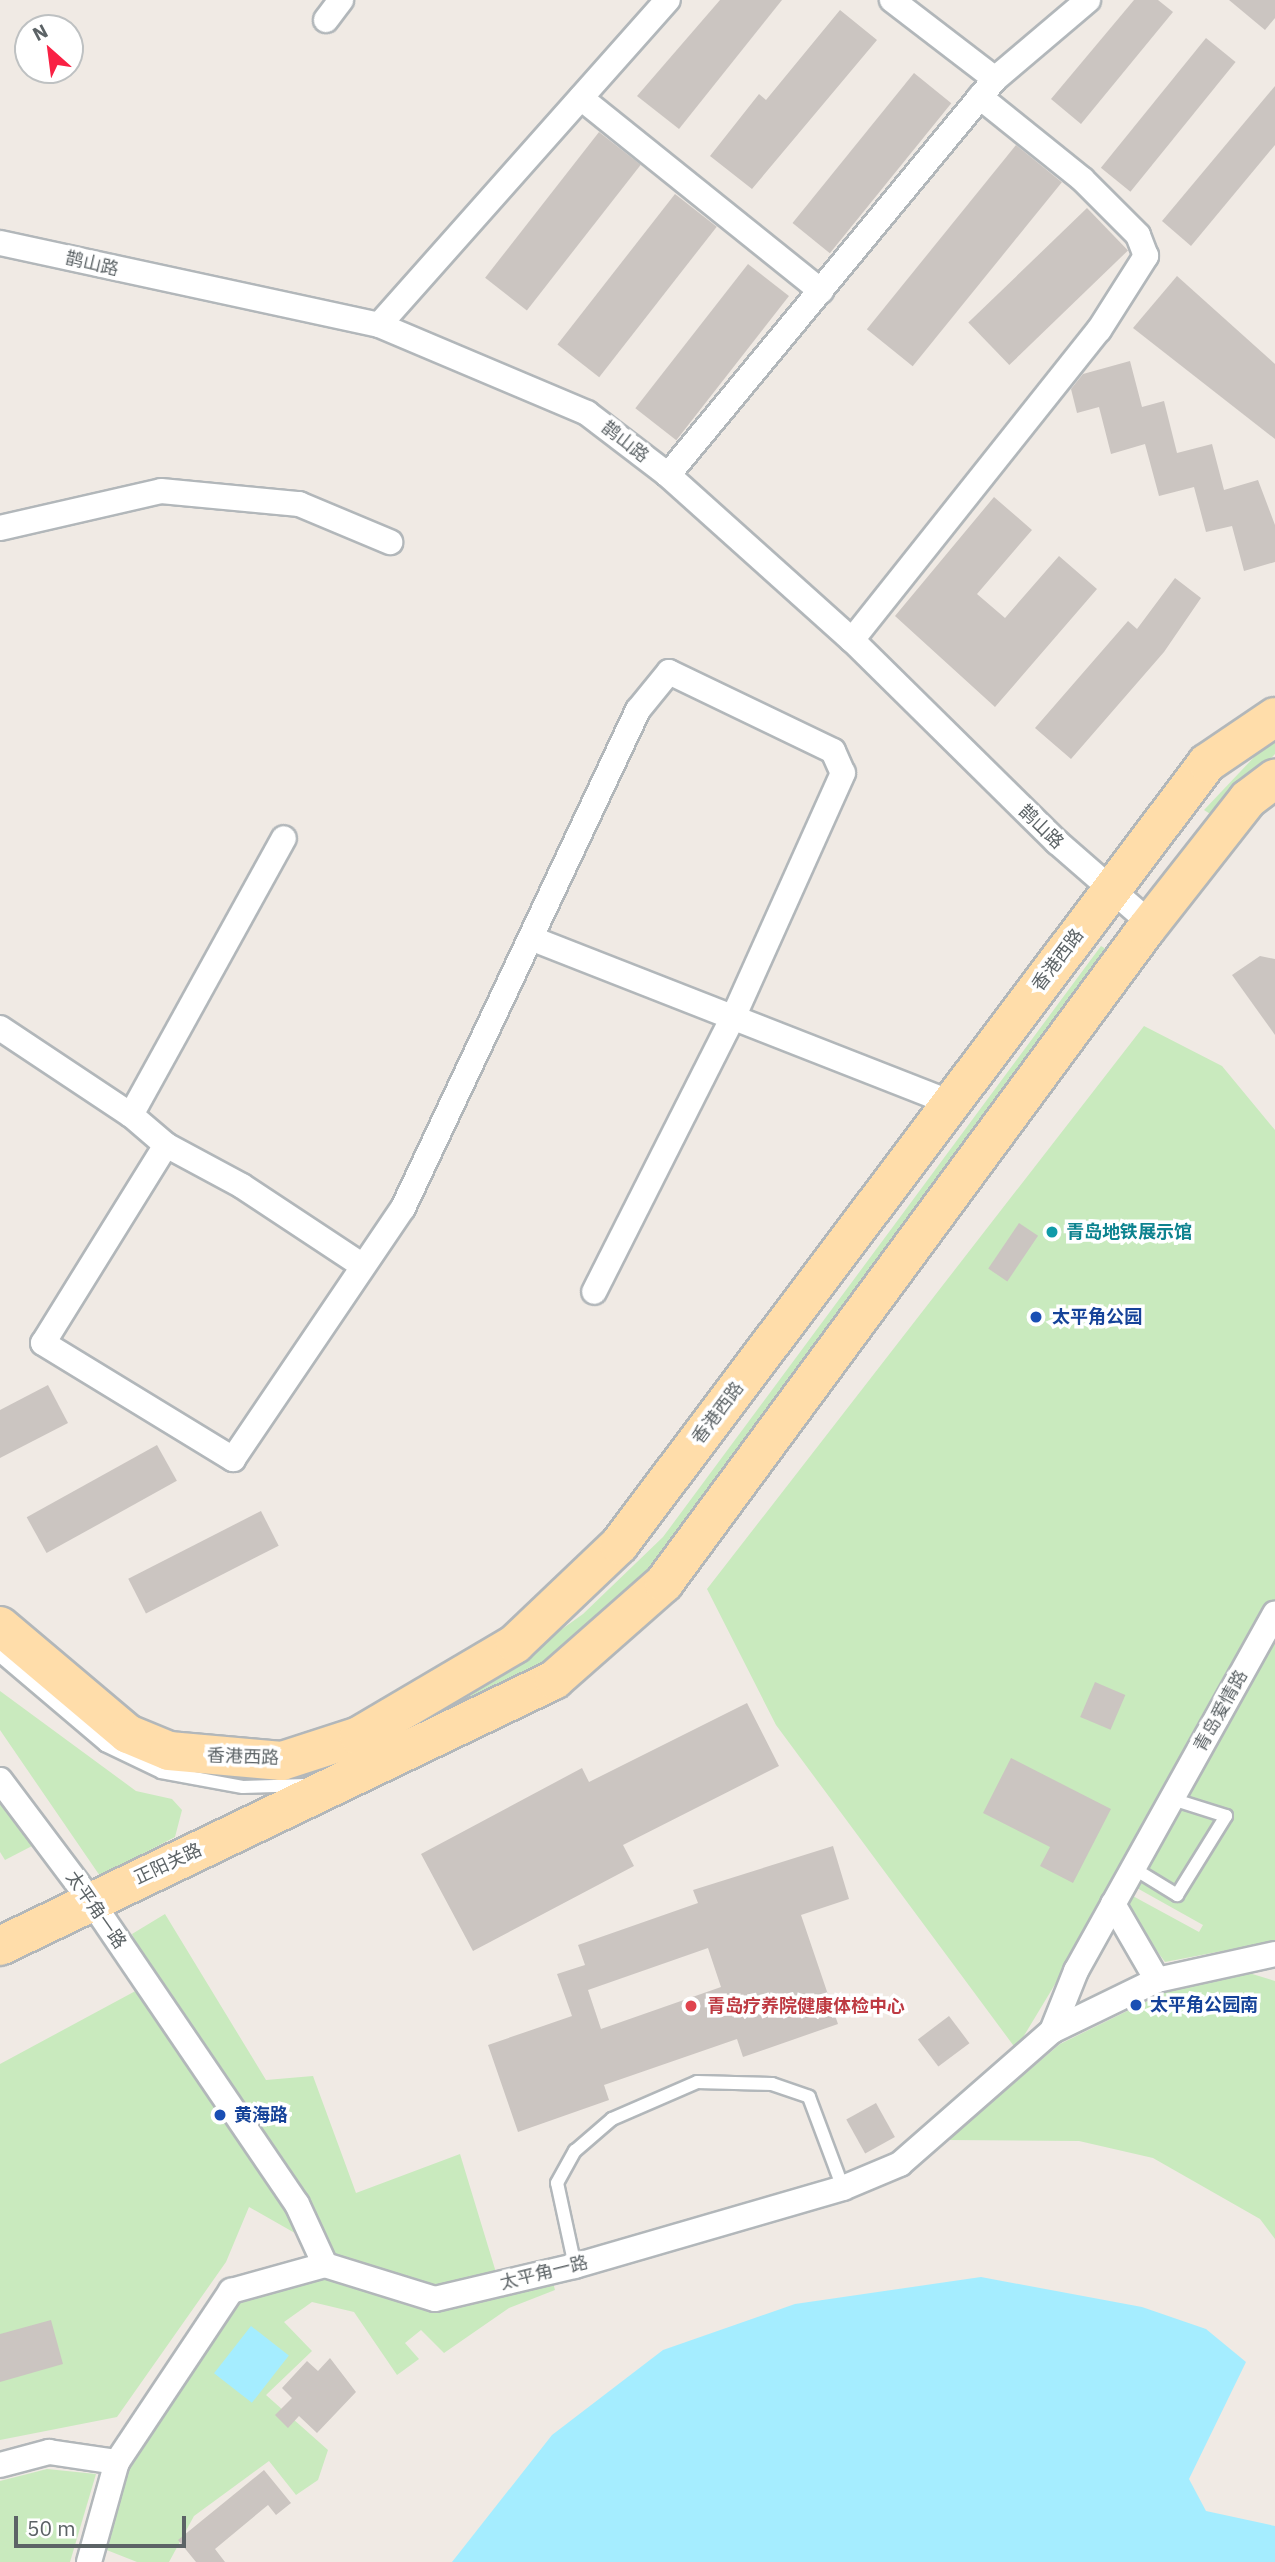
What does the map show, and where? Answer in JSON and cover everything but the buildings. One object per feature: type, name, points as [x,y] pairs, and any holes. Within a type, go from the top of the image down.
[{"type":"main road","name":"香港西路","points":[[0,1626],[128,1734],[169,1751],[282,1760],[359,1736],[515,1644],[620,1545],[1207,763],[1275,717]]},
{"type":"main road","name":"香港西路","points":[[338,1784],[554,1680],[664,1583],[1151,924],[1248,799],[1275,779]]},
{"type":"main road","name":"正阳关路","points":[[0,1946],[91,1900],[338,1784]]},
{"type":"street","points":[[326,20],[341,0]]},
{"type":"street","points":[[379,325],[668,0]]},
{"type":"street","points":[[852,640],[1098,330],[1146,256],[1138,234],[988,88],[892,0]]},
{"type":"street","points":[[668,475],[988,88],[1088,0]]},
{"type":"street","points":[[581,98],[821,291]]},
{"type":"street","name":"鹊山路","points":[[0,243],[379,325],[587,413],[668,475],[852,640],[1109,892],[1151,924]]},
{"type":"street","points":[[0,528],[161,491],[299,504],[390,542]]},
{"type":"street","points":[[166,1145],[43,1343],[233,1459],[359,1264],[403,1208],[533,939],[638,710],[669,672],[833,751],[843,773],[734,1015],[594,1292]]},
{"type":"street","points":[[131,1115],[284,838]]},
{"type":"street","points":[[533,939],[734,1015],[951,1103]]},
{"type":"street","points":[[0,1028],[131,1115],[166,1145],[242,1186],[359,1264]]},
{"type":"street","name":"青岛爱情路","points":[[1052,2031],[1113,1904],[1275,1614]]},
{"type":"street","name":"太平角一路","points":[[0,1780],[91,1900],[297,2204],[325,2265],[435,2299],[575,2266],[843,2188],[900,2164],[1052,2031],[1157,1980],[1275,1954]]},
{"type":"street","points":[[1113,1904],[1157,1980]]},
{"type":"street","points":[[89,2562],[117,2462],[231,2291],[325,2265]]},
{"type":"street","points":[[0,2465],[49,2452],[117,2462]]},
{"type":"lane","name":"香港西路","points":[[0,1656],[105,1745],[161,1772],[243,1787],[338,1784]]},
{"type":"lane","points":[[1133,1868],[1177,1895],[1226,1816],[1169,1803]]},
{"type":"lane","points":[[575,2266],[556,2183],[575,2151],[650,2097],[697,2082],[772,2084],[809,2097],[843,2188]]},
{"type":"green space","points":[[1275,735],[1275,754],[1215,817],[1204,810]]},
{"type":"green space","points":[[1101,946],[1114,954],[676,1545],[593,1626],[502,1692],[428,1731],[420,1718],[495,1677],[583,1614],[663,1537]]},
{"type":"green space","name":"太平角公园","points":[[1144,1026],[1222,1066],[1275,1130],[1275,1941],[1165,1962],[1126,1909],[1131,1895],[1199,1932],[1203,1925],[1119,1878],[1016,2049],[776,1725],[707,1589]]},
{"type":"green space","points":[[0,1691],[136,1791],[172,1799],[182,1810],[175,1837],[100,1876],[0,1730]]},
{"type":"green space","points":[[0,1803],[32,1846],[5,1860],[0,1852]]},
{"type":"green space","points":[[165,1914],[266,2080],[313,2076],[356,2193],[460,2154],[498,2279],[432,2291],[372,2277],[249,2207],[226,2262],[117,2417],[0,2440],[0,2064],[154,1981],[132,1934]]},
{"type":"green space","points":[[1249,1973],[1275,1981],[1275,2239],[1260,2219],[1153,2158],[1079,2141],[947,2140],[1060,2044],[1168,1991]]},
{"type":"green space","points":[[325,2270],[430,2304],[552,2279],[555,2290],[509,2308],[444,2353],[421,2330],[405,2343],[419,2359],[397,2375],[354,2312],[312,2302],[284,2322],[312,2351],[266,2395],[328,2450],[318,2480],[296,2495],[269,2461],[194,2516],[169,2562],[137,2562],[99,2547],[121,2465],[234,2296]]},
{"type":"green space","points":[[47,2469],[96,2474],[70,2562],[0,2562],[0,2481]]},
{"type":"water","points":[[981,2277],[1142,2307],[1206,2329],[1246,2362],[1189,2479],[1206,2511],[1275,2526],[1275,2562],[452,2562],[552,2435],[663,2350],[795,2304]]},
{"type":"water","points":[[251,2326],[289,2356],[252,2403],[214,2373]]},
{"type":"place","name":"青岛地铁展示馆","points":[[1052,1232]]},
{"type":"place","name":"太平角公园","points":[[1036,1317]]},
{"type":"place","name":"太平角公园南","points":[[1136,2005]]},
{"type":"place","name":"青岛疗养院健康体检中心","points":[[691,2006]]},
{"type":"place","name":"黄海路","points":[[220,2115]]}]
